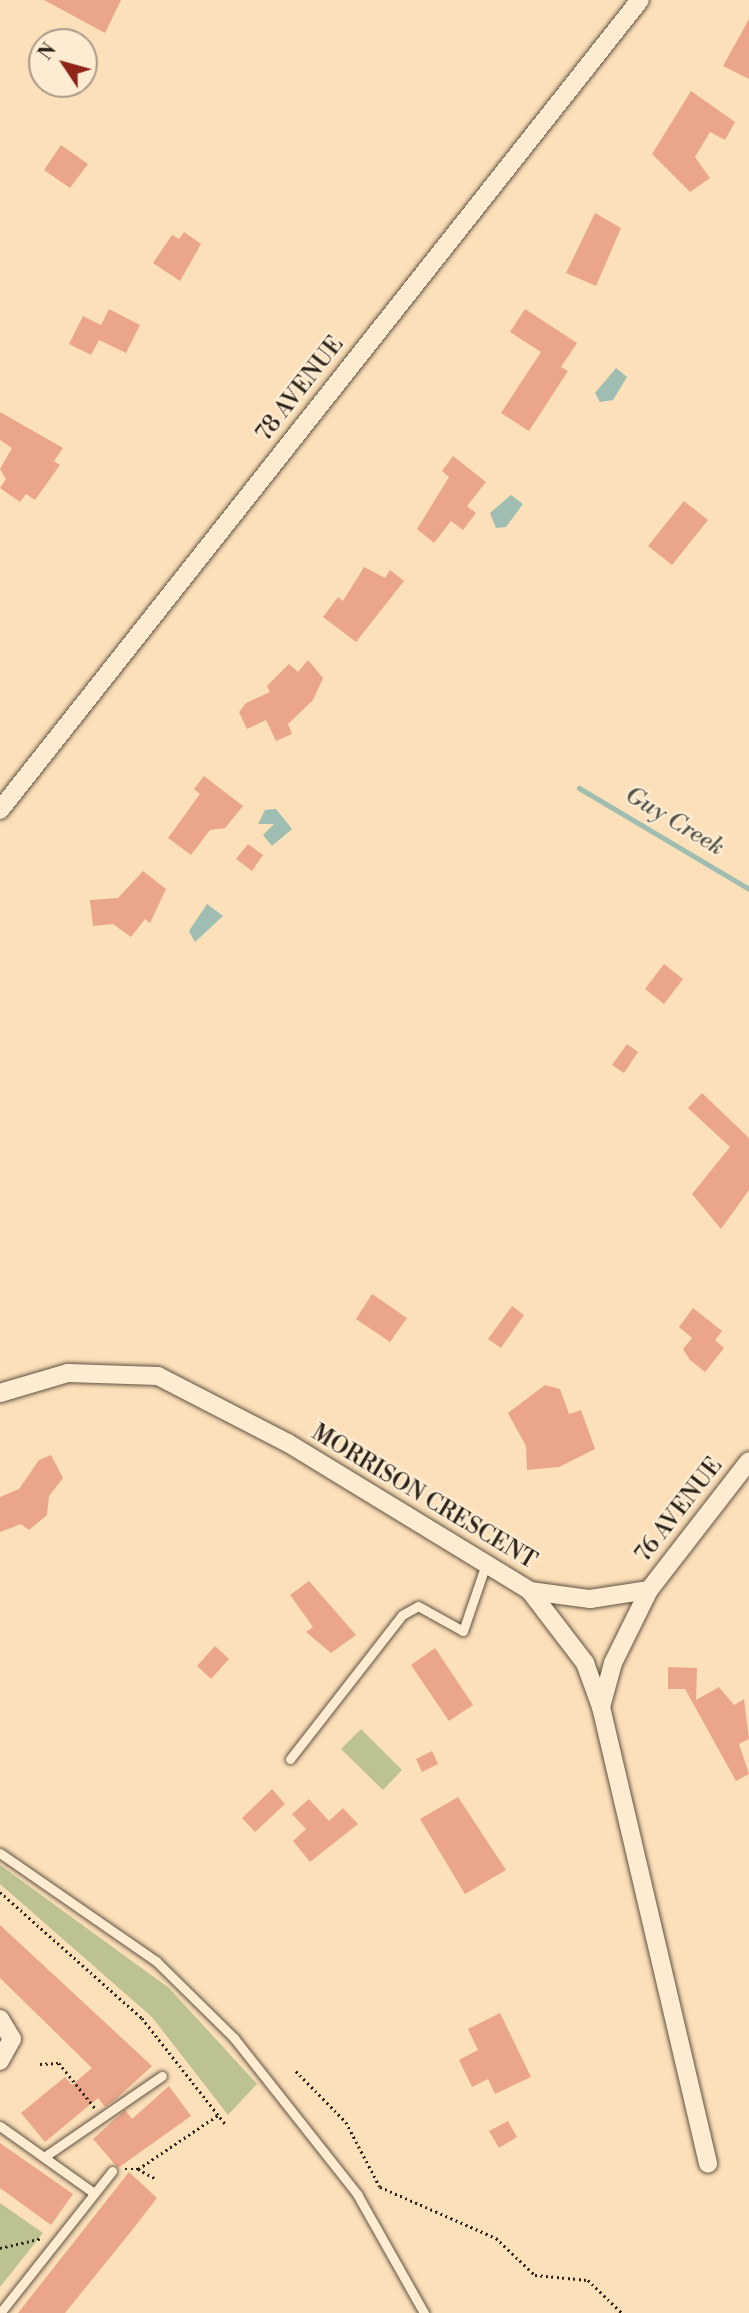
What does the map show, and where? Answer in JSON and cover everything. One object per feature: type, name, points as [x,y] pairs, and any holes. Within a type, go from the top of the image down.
[{"type":"street","name":"78 AVENUE","points":[[0,810],[640,0]]},
{"type":"street","name":"MORRISON CRESCENT","points":[[0,1393],[68,1373],[158,1376],[488,1560],[530,1591],[585,1663],[601,1707],[708,2164]]},
{"type":"street","name":"76 AVENUE","points":[[601,1707],[613,1663],[649,1590],[749,1461]]},
{"type":"street","name":"76 AVENUE","points":[[530,1591],[590,1599],[649,1590]]},
{"type":"street","points":[[0,2019],[6,2056]]},
{"type":"lane","points":[[290,1759],[402,1615],[418,1606],[463,1631],[488,1560]]},
{"type":"lane","points":[[0,1853],[156,1961],[234,2038],[357,2194],[424,2313]]},
{"type":"lane","points":[[44,2157],[162,2076]]},
{"type":"lane","points":[[0,2126],[94,2193]]},
{"type":"lane","points":[[0,2313],[111,2171]]},
{"type":"path","points":[[0,1892],[142,2018],[226,2126]]},
{"type":"path","points":[[40,2064],[59,2063],[98,2112]]},
{"type":"path","points":[[296,2071],[345,2122],[380,2187],[496,2238],[535,2275],[589,2280],[622,2313]]},
{"type":"path","points":[[111,2171],[138,2169],[218,2115]]},
{"type":"path","points":[[138,2169],[156,2179]]},
{"type":"path","points":[[0,2248],[38,2236],[53,2245]]},
{"type":"green space","points":[[361,1729],[402,1770],[383,1790],[341,1749]]},
{"type":"green space","points":[[0,1865],[169,1988],[257,2084],[228,2115],[152,2017],[0,1884]]},
{"type":"green space","points":[[0,2203],[43,2233],[0,2287]]},
{"type":"shaded area","points":[[616,368],[627,377],[613,400],[600,402],[595,393]]},
{"type":"shaded area","points":[[511,495],[523,504],[506,527],[496,528],[490,513]]},
{"type":"shaded area","points":[[276,809],[292,829],[272,846],[263,835],[274,824],[258,824],[265,810]]},
{"type":"shaded area","points":[[207,904],[223,916],[195,942],[189,931]]},
{"type":"building","points":[[44,0],[121,0],[105,33]]},
{"type":"building","points":[[749,19],[749,79],[723,66]]},
{"type":"building","points":[[691,91],[735,122],[725,140],[710,132],[695,157],[710,178],[690,192],[652,154]]},
{"type":"building","points":[[61,145],[88,164],[70,188],[44,170]]},
{"type":"building","points":[[595,213],[621,228],[596,286],[566,273]]},
{"type":"building","points":[[184,232],[201,244],[180,281],[153,263],[172,235],[179,239]]},
{"type":"building","points":[[109,309],[140,325],[126,353],[99,340],[91,355],[69,344],[83,316],[101,325]]},
{"type":"building","points":[[525,309],[577,343],[561,367],[568,371],[529,431],[501,413],[541,352],[510,332]]},
{"type":"building","points":[[0,412],[63,448],[54,461],[60,465],[35,500],[26,494],[20,502],[0,488],[6,479],[0,469],[12,448],[0,440]]},
{"type":"building","points":[[453,456],[486,482],[467,506],[476,513],[463,530],[451,521],[434,543],[417,529],[449,477],[442,471]]},
{"type":"building","points":[[684,501],[708,520],[672,565],[648,546]]},
{"type":"building","points":[[364,567],[385,578],[390,570],[404,581],[356,642],[323,617],[338,597],[343,601]]},
{"type":"building","points":[[308,660],[323,678],[313,700],[288,724],[292,734],[276,741],[266,720],[247,729],[239,712],[246,703],[270,692],[267,686],[289,664],[298,672]]},
{"type":"building","points":[[204,776],[243,806],[225,828],[210,830],[191,855],[168,838],[200,794],[194,789]]},
{"type":"building","points":[[248,844],[263,855],[252,871],[236,859]]},
{"type":"building","points":[[143,871],[166,889],[150,923],[145,919],[131,937],[113,924],[93,926],[90,900],[118,898]]},
{"type":"building","points":[[664,964],[683,979],[664,1004],[645,989]]},
{"type":"building","points":[[627,1044],[638,1052],[624,1073],[612,1065]]},
{"type":"building","points":[[702,1093],[749,1138],[749,1190],[721,1229],[692,1194],[730,1147],[688,1108]]},
{"type":"building","points":[[372,1294],[407,1318],[390,1342],[356,1319]]},
{"type":"building","points":[[512,1306],[524,1315],[501,1348],[488,1339]]},
{"type":"building","points":[[693,1308],[722,1331],[715,1340],[724,1348],[705,1372],[690,1360],[683,1349],[692,1338],[679,1327]]},
{"type":"building","points":[[545,1385],[560,1389],[569,1414],[581,1410],[595,1449],[559,1467],[527,1470],[526,1446],[508,1413]]},
{"type":"building","points":[[51,1455],[63,1478],[49,1496],[47,1515],[29,1530],[21,1524],[0,1532],[0,1497],[19,1489],[39,1460]]},
{"type":"building","points":[[309,1581],[356,1635],[331,1653],[306,1632],[313,1627],[290,1595]]},
{"type":"building","points":[[215,1646],[229,1659],[211,1679],[197,1666]]},
{"type":"building","points":[[435,1648],[473,1705],[449,1721],[411,1665]]},
{"type":"building","points":[[668,1667],[697,1668],[696,1700],[719,1687],[734,1705],[744,1699],[749,1739],[739,1744],[749,1774],[736,1781],[685,1689],[668,1689]]},
{"type":"building","points":[[432,1751],[438,1764],[422,1772],[416,1759]]},
{"type":"building","points":[[272,1789],[285,1804],[255,1832],[242,1818]]},
{"type":"building","points":[[458,1797],[506,1870],[465,1894],[420,1819]]},
{"type":"building","points":[[309,1799],[329,1821],[343,1808],[358,1824],[310,1862],[293,1841],[306,1829],[292,1814]]},
{"type":"building","points":[[0,1925],[152,2066],[105,2107],[98,2098],[45,2142],[21,2113],[65,2077],[72,2085],[92,2068],[0,1978]]},
{"type":"building","points":[[500,2013],[531,2077],[495,2094],[488,2079],[472,2087],[459,2060],[478,2050],[468,2029]]},
{"type":"building","points":[[169,2086],[191,2116],[118,2168],[93,2139],[125,2110],[132,2119]]},
{"type":"building","points":[[508,2121],[517,2137],[499,2148],[489,2131]]},
{"type":"building","points":[[0,2143],[73,2194],[51,2225],[0,2188]]},
{"type":"building","points":[[129,2172],[157,2198],[133,2229],[65,2313],[18,2313]]},
{"type":"waterway","name":"Guy Creek","points":[[579,788],[749,889]]}]
